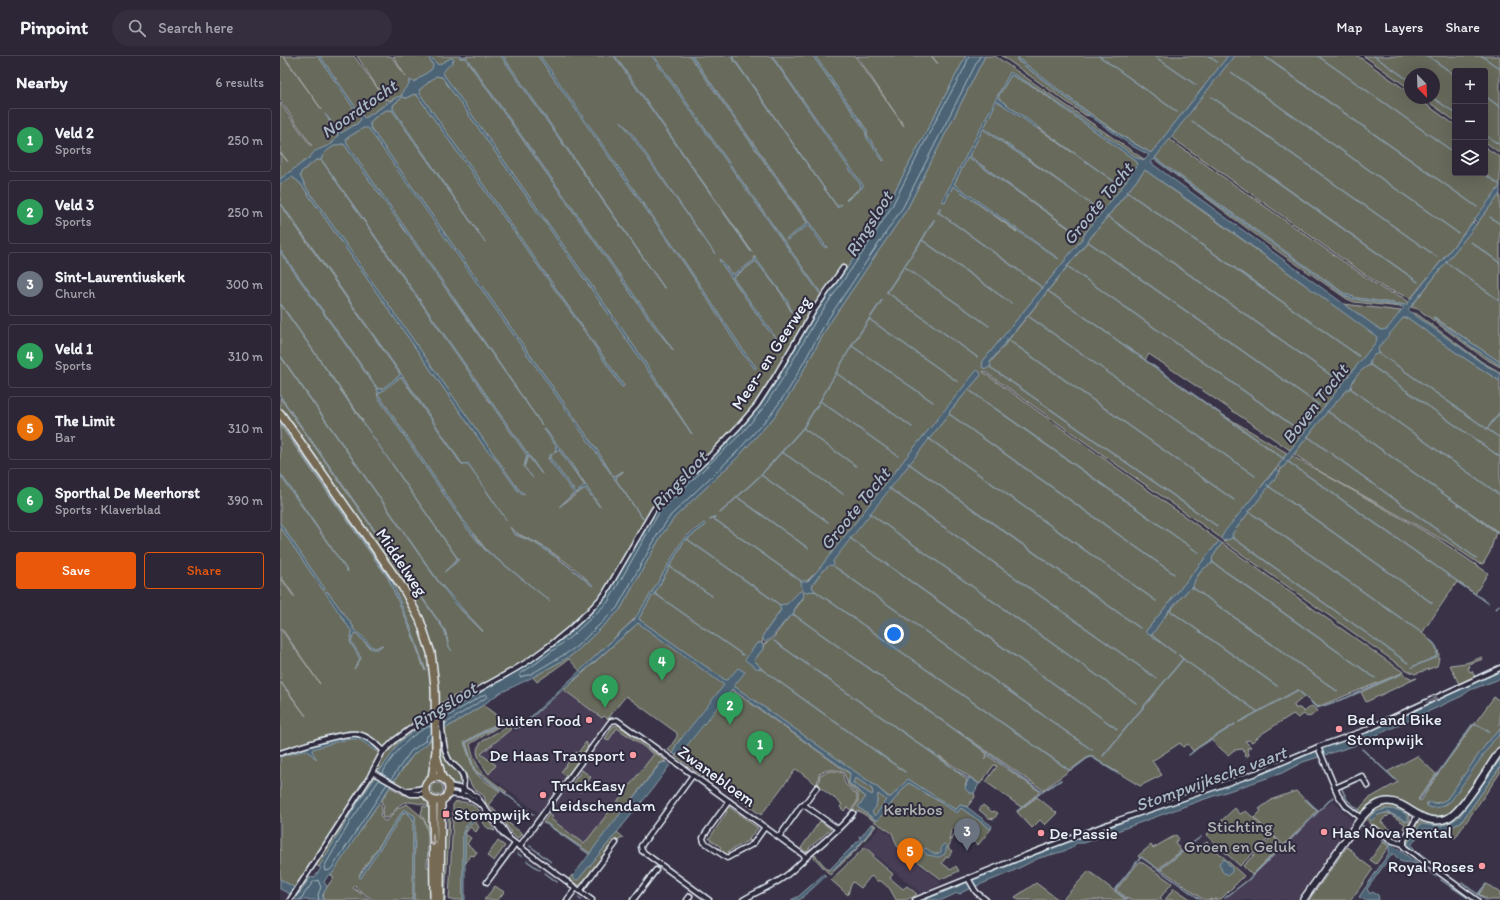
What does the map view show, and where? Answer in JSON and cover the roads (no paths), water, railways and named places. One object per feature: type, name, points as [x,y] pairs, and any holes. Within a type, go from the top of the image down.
[{"type":"main road","name":"Middelweg","points":[[280,413],[403,588],[420,620],[431,654],[436,687],[436,719],[439,733],[432,778]]},
{"type":"main road","name":"Middelweg","points":[[436,751],[442,778]]},
{"type":"main road","points":[[437,801],[448,794],[449,786],[442,778],[432,778],[426,784],[425,791],[437,801],[440,900]]},
{"type":"main road","points":[[434,900],[437,801]]},
{"type":"street","name":"Meer- en Geerweg","points":[[462,795],[464,782],[462,774],[449,760],[439,733],[443,708],[446,703],[468,696],[538,654],[567,631],[599,601],[604,595],[654,509],[733,432],[757,405],[810,317],[843,268]]},
{"type":"street","points":[[915,900],[1119,820],[1256,772],[1318,748],[1381,723],[1500,668]]},
{"type":"street","points":[[290,900],[370,778],[384,751],[395,740],[422,720]]},
{"type":"street","name":"Zwanebloem","points":[[517,845],[611,721],[617,720],[806,857]]},
{"type":"street","points":[[280,753],[334,737],[354,733],[366,737],[384,751]]},
{"type":"street","points":[[1318,748],[1335,788],[1346,806],[1361,818]]},
{"type":"street","points":[[1303,900],[1361,818],[1375,805],[1386,802],[1398,803],[1429,820],[1448,818],[1458,810],[1500,751]]},
{"type":"street","points":[[372,772],[405,791],[425,791]]},
{"type":"street","points":[[693,775],[641,846],[642,851],[709,900]]},
{"type":"street","points":[[1335,788],[1362,776],[1368,786]]},
{"type":"street","points":[[449,786],[463,789],[477,797],[482,806],[517,845],[592,900]]},
{"type":"street","points":[[779,837],[801,806],[804,805],[817,787]]},
{"type":"street","points":[[448,794],[462,795],[471,798],[482,806]]},
{"type":"street","points":[[729,801],[705,834],[703,838],[704,842],[727,858],[753,844],[765,827]]},
{"type":"street","points":[[804,805],[838,829]]},
{"type":"street","points":[[743,900],[781,879],[842,827],[853,813]]},
{"type":"street","points":[[1403,844],[1418,815]]},
{"type":"street","points":[[1373,828],[1393,841],[1403,844],[1410,853],[1477,900]]},
{"type":"street","points":[[568,900],[578,890],[616,843]]},
{"type":"street","points":[[487,882],[517,845]]},
{"type":"street","points":[[633,900],[656,870]]},
{"type":"street","points":[[969,879],[976,892],[986,900]]},
{"type":"street","points":[[687,900],[690,896]]},
{"type":"water","points":[[318,56],[320,56],[361,115],[365,118],[397,97],[402,96],[402,92],[409,84],[409,80],[414,82],[432,69],[433,65],[428,56],[430,56],[438,65],[451,58],[454,59],[443,72],[444,75],[636,349],[692,434],[442,77],[436,76],[419,90],[420,94],[624,386],[622,387],[585,332],[417,95],[414,94],[406,98],[402,97],[393,105],[393,109],[485,242],[392,110],[386,110],[377,115],[370,122],[370,127],[597,450],[613,476],[623,471],[616,477],[616,480],[643,519],[368,128],[363,128],[347,138],[347,144],[542,425],[344,144],[331,148],[321,159],[542,474],[528,456],[524,467],[527,455],[322,161],[316,160],[301,172],[300,176],[307,189],[519,490],[525,494],[524,495],[518,491],[494,457],[486,449],[301,184],[292,177],[280,184],[280,179],[309,158],[315,151],[332,144],[338,135],[325,114],[341,133],[358,123],[361,119]]},
{"type":"water","points":[[459,56],[465,56],[673,350],[654,326],[468,62],[464,57],[460,58]]},
{"type":"water","points":[[501,56],[503,56],[665,289]]},
{"type":"water","points":[[538,56],[540,56],[549,68],[686,264],[745,353],[756,367],[755,369],[743,354],[686,266]]},
{"type":"water","points":[[614,56],[633,81],[751,252]]},
{"type":"water","points":[[652,56],[654,56],[820,294]]},
{"type":"water","points":[[690,56],[692,56],[827,248],[823,246],[809,225],[787,240],[786,239],[808,223]]},
{"type":"water","points":[[731,56],[836,205],[838,206],[842,204],[838,208]]},
{"type":"water","points":[[771,56],[863,185],[863,187],[846,201],[861,187],[860,184]]},
{"type":"water","points":[[813,56],[815,56],[867,130],[867,135],[884,160],[883,161],[867,138],[865,130]]},
{"type":"water","points":[[966,56],[985,56],[907,209],[829,324],[792,391],[775,416],[737,458],[675,517],[661,536],[620,610],[569,657],[498,694],[430,738],[428,743],[408,761],[371,814],[335,870],[331,875],[329,874],[324,882],[327,887],[322,896],[324,900],[295,900],[296,897],[280,889],[280,879],[295,888],[294,891],[299,894],[310,878],[315,877],[321,868],[319,867],[355,807],[399,743],[424,723],[432,721],[525,667],[571,632],[607,596],[657,509],[713,456],[750,418],[778,379],[812,318],[862,247],[888,204]]},
{"type":"water","points":[[1228,56],[1234,56],[1155,158],[1345,294],[1357,298],[1406,305],[1473,222],[1476,225],[1408,310],[1479,361],[1500,374],[1500,381],[1458,354],[1408,318],[1403,318],[1378,348],[1379,353],[1374,355],[1370,361],[1370,365],[1358,374],[1353,381],[1351,388],[1347,390],[1327,412],[1282,469],[1278,466],[1283,459],[1376,342],[1377,337],[1145,170],[990,362],[991,366],[986,369],[982,367],[983,361],[1078,244],[1138,164],[1136,161],[1036,88],[1011,75],[998,97],[999,99],[1041,129],[1038,129],[997,101],[984,128],[1030,160],[983,129],[969,156],[1078,234],[968,157],[954,184],[1058,259],[953,186],[945,202],[942,201],[1010,72],[1037,88],[1137,158],[1145,160],[1149,155],[1132,146],[1090,116],[1016,59],[1019,59],[1099,121],[1151,153]],"holes":[[[1154,159],[1347,297],[1404,307],[1387,329],[1381,330],[1151,163]]]},
{"type":"water","points":[[621,121],[633,135],[715,254]]},
{"type":"water","points":[[1500,186],[1500,194],[1477,223],[1474,220]]},
{"type":"water","points":[[280,202],[413,391],[460,461],[463,464],[468,463],[507,521],[468,465],[463,465],[459,461],[401,377],[378,394],[375,386],[280,250],[378,389],[382,389],[400,374]]},
{"type":"water","points":[[754,256],[787,300],[792,312],[781,293],[756,261],[733,278],[778,340],[769,331],[719,260],[720,259],[732,275],[755,260]]},
{"type":"water","points":[[280,303],[458,559],[458,561],[444,572],[456,561],[457,558]]},
{"type":"water","points":[[1433,317],[1500,362],[1500,365],[1472,347]]},
{"type":"water","points":[[280,355],[439,582],[483,632],[454,602],[437,580]]},
{"type":"water","points":[[977,370],[981,375],[950,411],[833,561],[834,565],[830,565],[822,571],[813,584],[812,587],[815,591],[805,592],[802,589],[801,581],[808,581],[819,569],[904,460]]},
{"type":"water","points":[[378,394],[464,521],[485,549],[550,601],[485,550],[466,527],[378,397]]},
{"type":"water","points":[[280,396],[445,630],[449,647],[452,651],[448,646],[445,631]]},
{"type":"water","points":[[280,423],[392,582],[411,628],[426,671],[409,626],[388,578]]},
{"type":"water","points":[[544,429],[570,462],[600,507],[585,488],[572,496],[559,507],[574,493],[549,460],[549,456],[556,451],[556,446]],"holes":[[[559,450],[585,485],[576,493],[550,458],[552,454]]]},
{"type":"water","points":[[1276,469],[1280,472],[1232,534],[1233,538],[1223,541],[1221,538],[1225,531]]},
{"type":"water","points":[[280,473],[348,572],[280,475]]},
{"type":"water","points":[[280,523],[325,589],[323,590],[280,527]]},
{"type":"water","points":[[704,523],[706,525],[684,541],[655,595],[652,596],[639,618],[640,620],[725,680],[727,680],[738,668],[745,672],[734,686],[877,787],[888,797],[891,797],[908,779],[956,810],[960,805],[967,807],[992,826],[991,829],[961,808],[957,813],[908,783],[877,821],[858,807],[866,797],[849,783],[850,773],[732,689],[681,753],[675,755],[673,753],[676,745],[724,685],[638,623],[521,727],[515,729],[511,724],[513,723],[517,726],[521,726],[634,620],[683,539]],"holes":[[[855,778],[872,789],[872,795],[853,783]],[[878,794],[886,800],[875,816],[872,812],[876,807]]]},
{"type":"water","points":[[510,527],[515,533],[535,543],[514,534]]},
{"type":"water","points":[[1219,541],[1222,543],[1212,558],[1213,563],[1200,573],[1193,584],[1193,588],[1190,588],[1170,609],[1151,636],[1146,633],[1146,631]]},
{"type":"water","points":[[535,543],[545,548],[564,563]]},
{"type":"water","points":[[568,566],[593,585],[592,586]]},
{"type":"water","points":[[327,591],[353,626],[353,629],[372,647],[376,648],[383,645],[378,649],[372,649],[356,633],[354,634],[351,641],[361,658],[354,669],[360,659],[350,642],[352,632],[325,592]]},
{"type":"water","points":[[800,591],[804,596],[794,610],[794,615],[790,617],[773,636],[765,642],[763,640],[763,635],[781,610],[779,605],[787,604]]},
{"type":"water","points":[[757,643],[762,643],[763,649],[754,660],[762,669],[756,668],[745,660]]},
{"type":"water","points":[[1500,671],[1500,678],[1497,680],[1470,690],[1462,696],[1353,746],[1303,762],[1282,773],[1199,801],[1084,843],[1076,843],[1072,848],[1039,858],[1011,872],[962,892],[961,894],[957,893],[942,900],[924,900],[1033,855],[1263,773],[1369,731]]},
{"type":"water","points":[[1500,730],[1500,734],[1493,741],[1451,801],[1440,807],[1432,808],[1427,806],[1428,802],[1438,803],[1447,799],[1489,740]]},
{"type":"water","points":[[356,736],[366,740],[378,751],[375,751],[360,740],[350,739],[313,749],[312,751],[317,760],[307,750],[280,757],[280,755],[334,740]]},
{"type":"water","points":[[1500,760],[1500,767],[1462,821],[1449,829],[1423,829],[1411,845],[1414,850],[1408,848],[1408,843],[1420,825],[1442,825],[1451,822],[1460,816]]},
{"type":"water","points":[[666,762],[670,765],[650,792],[578,880],[573,878],[608,829],[661,763]]},
{"type":"water","points":[[969,777],[979,784],[974,793],[969,793],[965,788]]},
{"type":"water","points":[[404,809],[415,816],[414,900],[413,819],[408,813],[404,812],[361,878],[359,877]]},
{"type":"water","points":[[1387,809],[1403,812],[1408,816],[1408,822],[1388,812],[1378,815],[1371,821],[1369,819],[1374,813]]},
{"type":"water","points":[[472,820],[474,822],[467,826],[465,834],[465,900],[463,900],[463,832],[465,827]]},
{"type":"water","points":[[871,824],[874,826],[856,849],[831,871],[830,869],[860,839],[859,836],[861,837]]},
{"type":"water","points":[[944,844],[947,846],[945,854],[939,857],[927,855],[923,850],[925,848],[936,854],[941,852],[941,847]]},
{"type":"water","points":[[1391,844],[1418,864],[1400,861],[1394,854],[1392,854],[1367,889],[1370,894],[1372,892],[1378,895],[1379,900],[1365,900],[1359,897],[1389,853],[1389,846]]},
{"type":"water","points":[[1224,859],[1232,868],[1232,872],[1228,875],[1222,871],[1219,863]]},
{"type":"water","points":[[824,874],[826,876],[802,898],[799,900],[791,900],[799,896]]},
{"type":"waterway","points":[[1099,56],[1177,112]]},
{"type":"waterway","points":[[1154,56],[1196,85]]},
{"type":"waterway","points":[[1209,56],[1217,62]]},
{"type":"waterway","points":[[1264,56],[1477,207]]},
{"type":"waterway","points":[[1318,56],[1452,151]]},
{"type":"waterway","points":[[1374,56],[1404,77]]},
{"type":"waterway","points":[[1428,56],[1452,73]]},
{"type":"waterway","points":[[1482,56],[1500,69]]},
{"type":"waterway","points":[[1231,72],[1458,233]]},
{"type":"waterway","points":[[1212,97],[1437,257]]},
{"type":"waterway","points":[[1488,98],[1500,107]]},
{"type":"waterway","points":[[1440,103],[1452,111]]},
{"type":"waterway","points":[[1192,121],[1418,282]]},
{"type":"waterway","name":"Groote Tocht","points":[[1039,128],[1119,185]]},
{"type":"waterway","points":[[1488,137],[1500,145]]},
{"type":"waterway","name":"Groote Tocht","points":[[1028,159],[1098,209]]},
{"type":"waterway","points":[[1487,176],[1500,185]]},
{"type":"waterway","name":"Groote Tocht","points":[[1127,192],[1359,356]]},
{"type":"waterway","points":[[938,213],[940,208]]},
{"type":"waterway","points":[[938,212],[1043,288]]},
{"type":"waterway","points":[[1107,216],[1339,381]]},
{"type":"waterway","points":[[1490,217],[1500,224]]},
{"type":"waterway","points":[[887,292],[934,220]]},
{"type":"waterway","points":[[922,240],[1011,303]]},
{"type":"waterway","points":[[1087,241],[1319,405]]},
{"type":"waterway","points":[[1471,242],[1500,263]]},
{"type":"waterway","points":[[1446,262],[1500,301]]},
{"type":"waterway","name":"Boven Tocht","points":[[1067,266],[1299,430]]},
{"type":"waterway","points":[[905,267],[989,326]]},
{"type":"waterway","points":[[1048,291],[1284,459]]},
{"type":"waterway","points":[[887,292],[977,357]]},
{"type":"waterway","points":[[720,513],[761,475],[803,428],[852,345],[882,300]]},
{"type":"waterway","points":[[1028,316],[1255,476]]},
{"type":"waterway","points":[[869,319],[958,382]]},
{"type":"waterway","points":[[1007,339],[1234,500]]},
{"type":"waterway","points":[[852,346],[933,402]]},
{"type":"waterway","points":[[1379,353],[1500,438]]},
{"type":"waterway","points":[[1369,364],[1500,457]]},
{"type":"waterway","points":[[990,367],[1217,526]]},
{"type":"waterway","points":[[836,373],[912,427]]},
{"type":"waterway","name":"Boven Tocht","points":[[1350,388],[1500,495]]},
{"type":"waterway","points":[[969,390],[1199,553]]},
{"type":"waterway","points":[[820,401],[898,456]]},
{"type":"waterway","name":"Boven Tocht","points":[[1327,411],[1500,534]]},
{"type":"waterway","points":[[1487,429],[1500,412]]},
{"type":"waterway","points":[[949,414],[1174,574]]},
{"type":"waterway","points":[[803,428],[856,466]]},
{"type":"waterway","name":"Boven Tocht","points":[[1307,436],[1476,558]]},
{"type":"waterway","points":[[928,438],[1156,601]]},
{"type":"waterway","name":"Groote Tocht","points":[[782,452],[843,494]]},
{"type":"waterway","points":[[1287,461],[1488,603]]},
{"type":"waterway","points":[[908,463],[1140,628]]},
{"type":"waterway","name":"Groote Tocht","points":[[761,475],[828,522]]},
{"type":"waterway","points":[[1267,485],[1432,603]]},
{"type":"waterway","name":"Groote Tocht","points":[[889,488],[1156,678]]},
{"type":"waterway","points":[[737,497],[808,548]]},
{"type":"waterway","points":[[1248,511],[1422,633]]},
{"type":"waterway","name":"Groote Tocht","points":[[869,513],[1136,703]]},
{"type":"waterway","points":[[710,520],[715,517]]},
{"type":"waterway","points":[[714,519],[801,581]]},
{"type":"waterway","points":[[1232,537],[1408,663]]},
{"type":"waterway","name":"Groote Tocht","points":[[850,538],[1117,729]]},
{"type":"waterway","points":[[687,539],[780,605]]},
{"type":"waterway","points":[[1212,562],[1375,678]]},
{"type":"waterway","points":[[669,566],[712,596]]},
{"type":"waterway","points":[[835,567],[1092,750]]},
{"type":"waterway","points":[[1192,587],[1337,691]]},
{"type":"waterway","points":[[815,591],[1069,770],[1073,769],[1089,757],[1092,757],[1117,773]]},
{"type":"waterway","points":[[654,593],[743,655]]},
{"type":"waterway","points":[[1496,609],[1500,605]]},
{"type":"waterway","points":[[1169,610],[1277,686]]},
{"type":"waterway","points":[[793,614],[1042,792],[1061,780]]},
{"type":"waterway","points":[[1151,635],[1175,653]]},
{"type":"waterway","points":[[1412,667],[1436,657],[1436,647],[1430,640]]},
{"type":"waterway","points":[[774,641],[969,779]]},
{"type":"waterway","points":[[1179,655],[1183,659]]},
{"type":"waterway","points":[[1103,756],[1183,659],[1258,712]]},
{"type":"waterway","points":[[760,668],[905,772]]},
{"type":"waterway","points":[[1239,722],[1298,690],[1317,708],[1346,698],[1401,674]]},
{"type":"waterway","points":[[510,720],[502,722],[465,743],[475,771],[534,815]]},
{"type":"waterway","points":[[1189,755],[1235,724]]},
{"type":"waterway","points":[[1419,800],[1472,725],[1478,725],[1489,732]]},
{"type":"waterway","points":[[1362,749],[1398,782]]},
{"type":"waterway","points":[[1342,789],[1347,800],[1359,810]]},
{"type":"waterway","points":[[1017,811],[1042,792]]},
{"type":"waterway","points":[[1284,846],[1333,797]]},
{"type":"waterway","points":[[1306,799],[1318,811]]},
{"type":"waterway","points":[[545,823],[589,854]]},
{"type":"waterway","points":[[1361,825],[1372,832]]},
{"type":"waterway","points":[[1191,844],[1201,837]]},
{"type":"waterway","points":[[1378,837],[1390,845]]},
{"type":"waterway","points":[[530,846],[551,862]]},
{"type":"waterway","points":[[1159,870],[1188,847]]},
{"type":"waterway","points":[[1225,898],[1248,880],[1281,848]]},
{"type":"waterway","points":[[1419,853],[1442,870]]},
{"type":"waterway","points":[[1128,900],[1115,891],[1115,889],[1141,857],[1201,900]]},
{"type":"waterway","points":[[527,861],[540,870]]},
{"type":"waterway","points":[[1425,868],[1435,876]]},
{"type":"waterway","points":[[545,873],[557,882]]},
{"type":"waterway","points":[[1441,880],[1468,898]]},
{"type":"waterway","points":[[1462,883],[1486,900]]},
{"type":"waterway","points":[[1478,894],[1486,884]]},
{"type":"waterway","points":[[578,897],[581,900]]},
{"type":"place","name":"Veld 1","points":[[662,681]]},
{"type":"place","name":"Sporthal De Meerhorst","points":[[605,708]]},
{"type":"place","name":"Luiten Food","points":[[589,720]]},
{"type":"place","name":"Veld 3","points":[[730,725]]},
{"type":"place","name":"Bed and Bike Stompwijk","points":[[1339,729]]},
{"type":"place","name":"De Haas Transport","points":[[633,755]]},
{"type":"place","name":"Veld 2","points":[[760,764]]},
{"type":"place","name":"TruckEasy Leidschendam","points":[[543,795]]},
{"type":"place","name":"Stompwijk","points":[[446,814]]},
{"type":"place","name":"Has Nova Rental","points":[[1324,832]]},
{"type":"place","name":"De Passie","points":[[1041,833]]},
{"type":"place","name":"Sint-Laurentiuskerk","points":[[967,851]]},
{"type":"place","name":"Royal Roses","points":[[1482,866]]},
{"type":"place","name":"The Limit","points":[[910,871]]},
{"type":"water label","name":"Noordtocht","points":[[359,109]]},
{"type":"water label","name":"Ringsloot","points":[[869,224]]},
{"type":"water label","name":"Ringsloot","points":[[679,481]]},
{"type":"water label","name":"Ringsloot","points":[[444,706]]},
{"type":"water label","name":"Stompwijksche vaart","points":[[1211,779]]},
{"type":"park label","name":"Kerkbos","points":[[913,809]]},
{"type":"park label","name":"Stichting Groen en Geluk","points":[[1240,836]]}]
